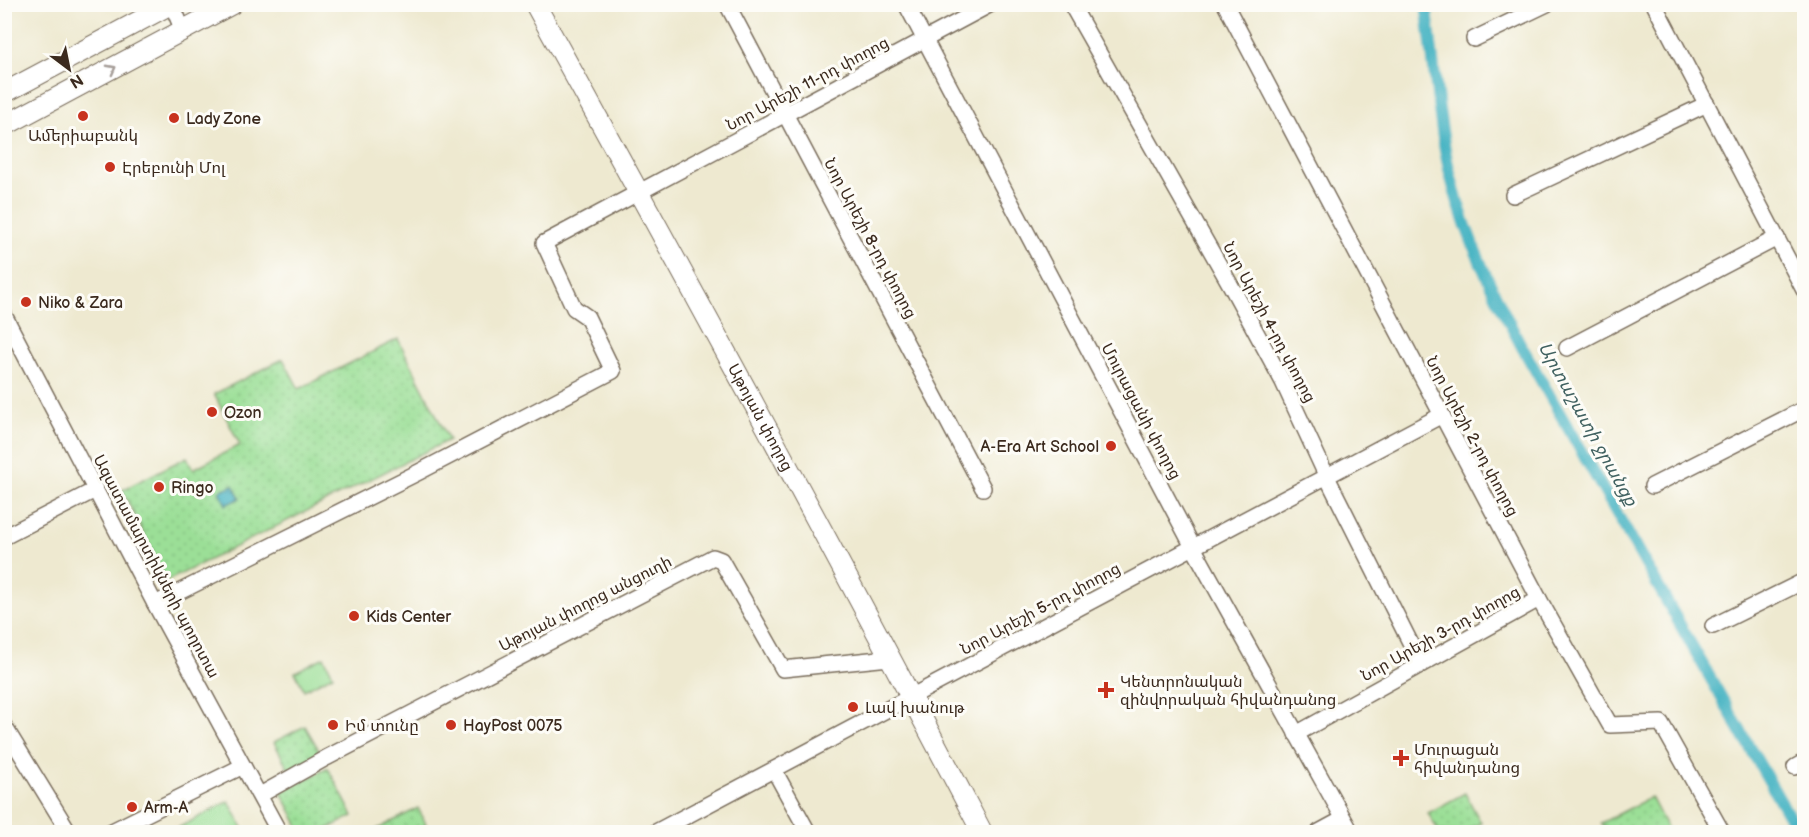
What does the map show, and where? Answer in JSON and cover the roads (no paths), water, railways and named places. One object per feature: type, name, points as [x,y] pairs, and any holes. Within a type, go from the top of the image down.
[{"type":"main road","points":[[4,93],[171,4]]},
{"type":"main road","points":[[4,126],[232,4]]},
{"type":"main road","name":"Աթոյան փողոց","points":[[535,4],[982,832]]},
{"type":"street","points":[[171,4],[183,30]]},
{"type":"street","name":"Նոր Արեշի 8-րդ փողոց","points":[[727,4],[983,488]]},
{"type":"street","name":"Մուրացանի փողոց","points":[[906,4],[1193,547],[1347,826]]},
{"type":"street","name":"Նոր Արեշի 11-րդ փողոց","points":[[155,604],[419,472],[613,371],[587,317],[574,308],[544,243],[991,4]]},
{"type":"street","name":"Նոր Արեշի 4-րդ փողոց","points":[[1071,4],[1236,296],[1296,409],[1327,477],[1421,664]]},
{"type":"street","name":"Նոր Արեշի 2-րդ փողոց","points":[[1225,4],[1539,598],[1610,725],[1661,723],[1722,832]]},
{"type":"street","points":[[1474,39],[1547,4]]},
{"type":"street","points":[[1654,4],[1804,290]]},
{"type":"street","points":[[1513,195],[1707,104]]},
{"type":"street","points":[[1567,348],[1777,238]]},
{"type":"street","name":"Ազատամարտիկների պողոտա","points":[[4,315],[155,604],[279,832]]},
{"type":"street","points":[[1652,486],[1804,409]]},
{"type":"street","name":"Նոր Արեշի 5-րդ փողոց","points":[[656,832],[1442,415]]},
{"type":"street","points":[[4,537],[95,490]]},
{"type":"street","name":"Աթոյան փողոց անցուղի","points":[[260,795],[336,753],[713,557],[721,560],[783,669],[889,658]]},
{"type":"street","points":[[1713,627],[1804,581]]},
{"type":"street","name":"Նոր Արեշի 3-րդ փողոց","points":[[1296,734],[1539,598]]},
{"type":"street","points":[[4,726],[69,832]]},
{"type":"street","points":[[110,832],[243,766]]},
{"type":"street","points":[[774,770],[808,832]]},
{"type":"street","points":[[1319,832],[1347,826]]},
{"type":"water","points":[[233,485],[240,498],[226,505],[219,491]]},
{"type":"waterway","name":"Արտաշատի ջրանցք","points":[[1426,4],[1446,155],[1467,230],[1487,278],[1522,347],[1798,832]]},
{"type":"place","name":"Ամերիաբանկ","points":[[83,116]]},
{"type":"place","name":"Lady Zone","points":[[174,118]]},
{"type":"place","name":"Էրեբունի Մոլ","points":[[110,167]]},
{"type":"place","name":"Niko & Zara","points":[[26,302]]},
{"type":"place","name":"Ozon","points":[[212,412]]},
{"type":"place","name":"A-Era Art School","points":[[1111,446]]},
{"type":"place","name":"Ringo","points":[[159,487]]},
{"type":"place","name":"Kids Center","points":[[354,616]]},
{"type":"place","name":"Կենտրոնական զինվորական հիվանդանոց","points":[[1106,690]]},
{"type":"place","name":"Լավ խանութ","points":[[853,707]]},
{"type":"place","name":"Իմ տունը","points":[[333,725]]},
{"type":"place","name":"HayPost 0075","points":[[451,725]]},
{"type":"place","name":"Մուրացան հիվանդանոց","points":[[1401,758]]},
{"type":"place","name":"Arm-A","points":[[132,807]]}]
